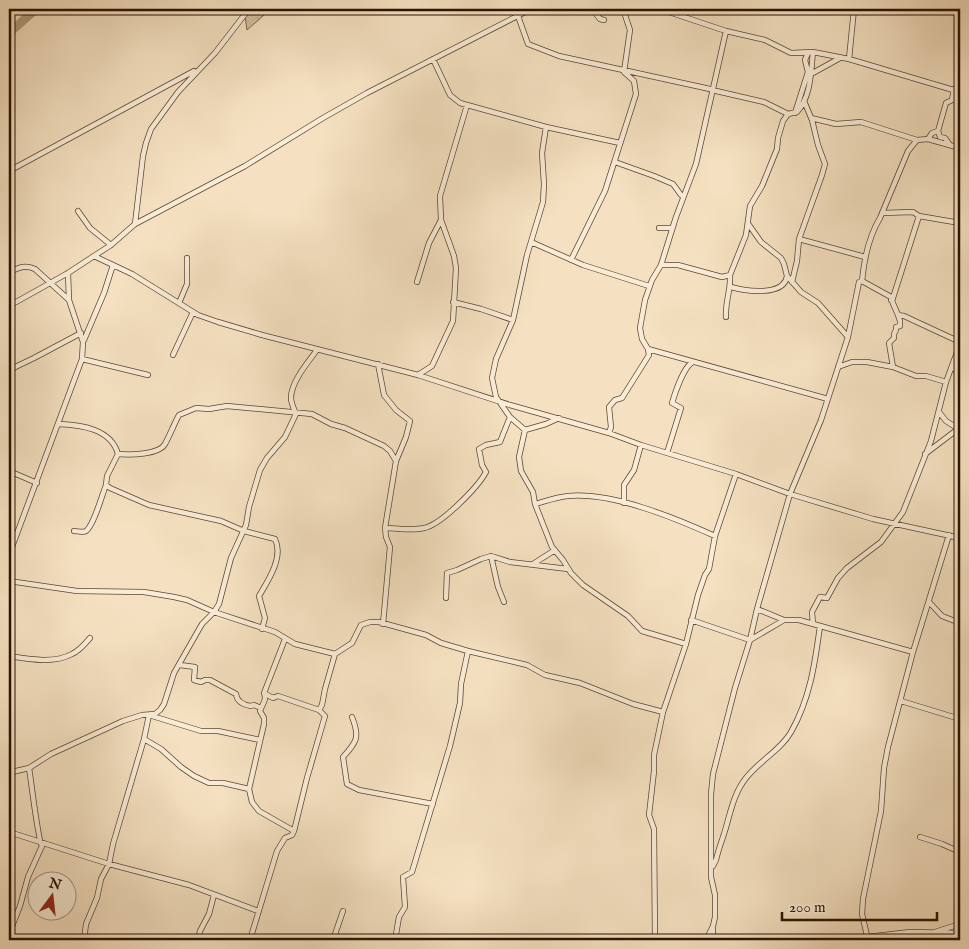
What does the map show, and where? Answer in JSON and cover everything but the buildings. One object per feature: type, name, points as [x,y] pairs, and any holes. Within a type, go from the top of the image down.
[{"type":"street","points":[[135,224],[143,156],[148,135],[178,92],[215,53],[249,9]]},
{"type":"street","points":[[9,306],[68,273],[111,245],[135,224],[245,166],[323,118],[530,9]]},
{"type":"street","points":[[592,9],[600,19],[604,20]]},
{"type":"street","points":[[571,260],[605,191],[636,91],[634,81],[624,73],[623,69],[630,30],[629,22],[623,9]]},
{"type":"street","points":[[660,9],[726,31],[767,41],[791,53],[810,52],[849,59],[960,92]]},
{"type":"street","points":[[849,59],[854,9]]},
{"type":"street","points":[[518,16],[528,44],[535,47],[574,60],[623,69],[764,102],[788,114],[795,113],[800,109],[804,101],[812,74],[810,52]]},
{"type":"street","points":[[609,433],[611,428],[609,407],[615,400],[622,398],[645,363],[648,355],[648,349],[642,339],[640,328],[649,286],[662,265],[672,228],[699,151],[711,89],[726,31]]},
{"type":"street","points":[[795,113],[808,72],[805,60],[810,52]]},
{"type":"street","points":[[812,74],[840,58]]},
{"type":"street","points":[[433,59],[450,95],[456,101],[546,127],[620,143]]},
{"type":"street","points":[[9,171],[95,123],[188,75],[202,65]]},
{"type":"street","points":[[951,146],[945,138],[940,137],[938,131],[946,103],[952,100],[954,89]]},
{"type":"street","points":[[792,282],[797,261],[799,239],[822,175],[824,164],[812,118],[804,101]]},
{"type":"street","points":[[418,374],[433,365],[453,321],[456,268],[454,256],[441,220],[440,202],[441,190],[467,105]]},
{"type":"street","points":[[726,317],[725,306],[731,286],[730,275],[749,225],[750,206],[762,186],[777,149],[783,121],[788,114]]},
{"type":"street","points":[[812,118],[836,124],[861,122],[917,140],[928,139],[960,148]]},
{"type":"street","points":[[525,430],[510,417],[499,401],[492,384],[494,365],[513,320],[544,196],[542,153],[546,127]]},
{"type":"street","points":[[928,139],[932,133],[938,131]]},
{"type":"street","points":[[713,940],[715,895],[711,877],[712,784],[734,688],[750,640],[790,494],[813,441],[848,337],[859,282],[862,281],[865,257],[870,248],[875,226],[908,152],[917,140]]},
{"type":"street","points":[[615,162],[673,184],[682,195]]},
{"type":"street","points":[[78,211],[87,225],[111,245]]},
{"type":"street","points":[[882,213],[913,212],[919,216],[960,223]]},
{"type":"street","points":[[892,301],[919,216]]},
{"type":"street","points":[[417,282],[429,244],[441,220]]},
{"type":"street","points":[[749,225],[761,242],[781,258],[787,276],[792,282],[801,292],[818,303],[848,337]]},
{"type":"street","points":[[659,228],[672,228]]},
{"type":"street","points":[[799,239],[865,257]]},
{"type":"street","points":[[531,242],[583,265],[649,286]]},
{"type":"street","points":[[94,256],[132,274],[193,312],[236,328],[418,374],[499,401],[609,433],[641,445],[736,474],[790,494],[873,519],[960,538]]},
{"type":"street","points":[[179,303],[187,284],[187,258]]},
{"type":"street","points":[[662,265],[674,264],[722,277],[730,275]]},
{"type":"street","points":[[83,342],[104,293],[113,265]]},
{"type":"street","points":[[9,272],[20,267],[31,267],[69,300]]},
{"type":"street","points":[[9,555],[82,359],[83,342],[69,300],[68,273]]},
{"type":"street","points":[[731,286],[748,290],[774,289],[784,283],[787,276]]},
{"type":"street","points":[[862,281],[891,297],[898,315],[900,326],[896,327],[894,338],[889,342],[893,367]]},
{"type":"street","points":[[453,302],[513,320]]},
{"type":"street","points":[[173,356],[193,312]]},
{"type":"street","points":[[813,624],[812,612],[820,597],[827,598],[836,581],[844,572],[877,545],[895,524],[906,505],[940,412],[946,382],[960,343],[904,316],[898,315]]},
{"type":"street","points":[[9,370],[81,333]]},
{"type":"street","points":[[648,349],[828,400]]},
{"type":"street","points":[[9,755],[10,773],[29,768],[51,754],[115,724],[142,715],[158,713],[164,704],[172,678],[202,624],[214,612],[218,604],[231,558],[244,531],[249,506],[260,470],[267,458],[284,439],[296,414],[291,400],[292,391],[302,369],[317,350]]},
{"type":"street","points":[[82,359],[148,375]]},
{"type":"street","points":[[667,453],[681,408],[672,403],[677,386],[689,364],[694,362]]},
{"type":"street","points":[[838,367],[856,362],[893,367],[916,376],[926,376],[946,382]]},
{"type":"street","points":[[378,364],[384,395],[396,410],[410,420],[406,437],[396,461],[386,528],[386,537],[390,546],[383,624]]},
{"type":"street","points":[[952,368],[960,371]]},
{"type":"street","points":[[118,454],[141,454],[164,447],[178,416],[196,408],[232,406],[296,414],[312,414],[331,424],[345,428],[378,443],[390,451],[396,461]]},
{"type":"street","points":[[925,454],[959,429],[946,421],[940,412]]},
{"type":"street","points":[[386,528],[426,528],[437,522],[472,492],[486,472],[482,465],[479,449],[486,445],[500,442],[510,417]]},
{"type":"street","points":[[525,430],[559,418]]},
{"type":"street","points":[[59,424],[83,427],[101,433],[113,442],[118,454],[107,476],[106,485],[87,529],[81,532],[74,531]]},
{"type":"street","points":[[525,430],[519,457],[522,471],[533,492],[535,504],[552,547],[568,569],[577,580],[622,611],[642,630],[686,644]]},
{"type":"street","points":[[624,503],[624,485],[634,470],[641,445]]},
{"type":"street","points":[[9,471],[37,483]]},
{"type":"street","points":[[655,940],[654,829],[649,815],[654,756],[663,712],[686,644],[705,575],[709,569],[716,536],[736,474]]},
{"type":"street","points":[[106,485],[140,502],[162,509],[221,521],[244,531],[273,538],[277,543],[275,566],[259,596],[265,618],[262,629]]},
{"type":"street","points":[[535,504],[569,496],[590,497],[624,503],[689,524],[716,536]]},
{"type":"street","points":[[867,938],[862,914],[863,899],[881,811],[886,756],[913,652],[949,535]]},
{"type":"street","points":[[532,564],[555,550]]},
{"type":"street","points":[[446,598],[447,573],[481,558],[491,556],[507,562],[568,569]]},
{"type":"street","points":[[491,556],[497,584],[504,602]]},
{"type":"street","points":[[9,581],[78,591],[157,593],[187,600],[214,612],[275,632],[285,639],[301,645],[335,654]]},
{"type":"street","points":[[929,602],[942,616],[960,623]]},
{"type":"street","points":[[757,609],[784,620],[798,620],[913,652]]},
{"type":"street","points":[[692,620],[750,640],[784,620]]},
{"type":"street","points":[[319,710],[322,705],[335,654],[352,643],[362,624],[370,622],[426,635],[441,643],[527,665],[545,675],[580,684],[633,704],[663,712]]},
{"type":"street","points":[[712,867],[716,860],[733,801],[741,784],[790,734],[799,716],[811,681],[820,626]]},
{"type":"street","points":[[9,656],[33,659],[66,657],[75,653],[90,638]]},
{"type":"street","points":[[285,639],[264,693],[264,706],[260,711],[264,722],[249,789],[252,802],[259,812],[294,831]]},
{"type":"street","points":[[395,940],[400,917],[405,907],[403,877],[412,872],[450,746],[460,703],[461,684],[468,651]]},
{"type":"street","points":[[180,665],[195,666],[194,680],[201,682],[210,680],[234,693],[241,703],[261,708]]},
{"type":"street","points":[[250,940],[277,852],[285,838],[292,835],[294,831],[325,716],[319,710],[278,696],[273,698],[264,693]]},
{"type":"street","points":[[901,701],[960,719]]},
{"type":"street","points":[[84,940],[86,924],[97,898],[101,879],[109,864],[118,826],[144,740],[149,715]]},
{"type":"street","points":[[149,715],[201,731],[218,731],[260,740]]},
{"type":"street","points":[[352,717],[357,733],[354,745],[343,757],[347,784],[359,790],[432,804]]},
{"type":"street","points":[[144,740],[161,749],[180,767],[194,776],[209,783],[223,783],[249,789]]},
{"type":"street","points":[[9,934],[28,878],[42,846],[38,842],[39,829],[29,768]]},
{"type":"street","points":[[9,832],[109,864],[169,879],[258,911]]},
{"type":"street","points":[[920,837],[960,852]]},
{"type":"street","points":[[198,940],[200,931],[209,914],[214,895]]},
{"type":"street","points":[[333,940],[343,911]]},
{"type":"street","points":[[934,932],[960,924]]},
{"type":"street","points":[[706,940],[713,926]]},
{"type":"street","points":[[784,940],[867,938],[910,932],[960,933]]},
{"type":"green space","points":[[244,9],[271,9],[247,30]]},
{"type":"waterway","points":[[9,33],[36,9]]}]
